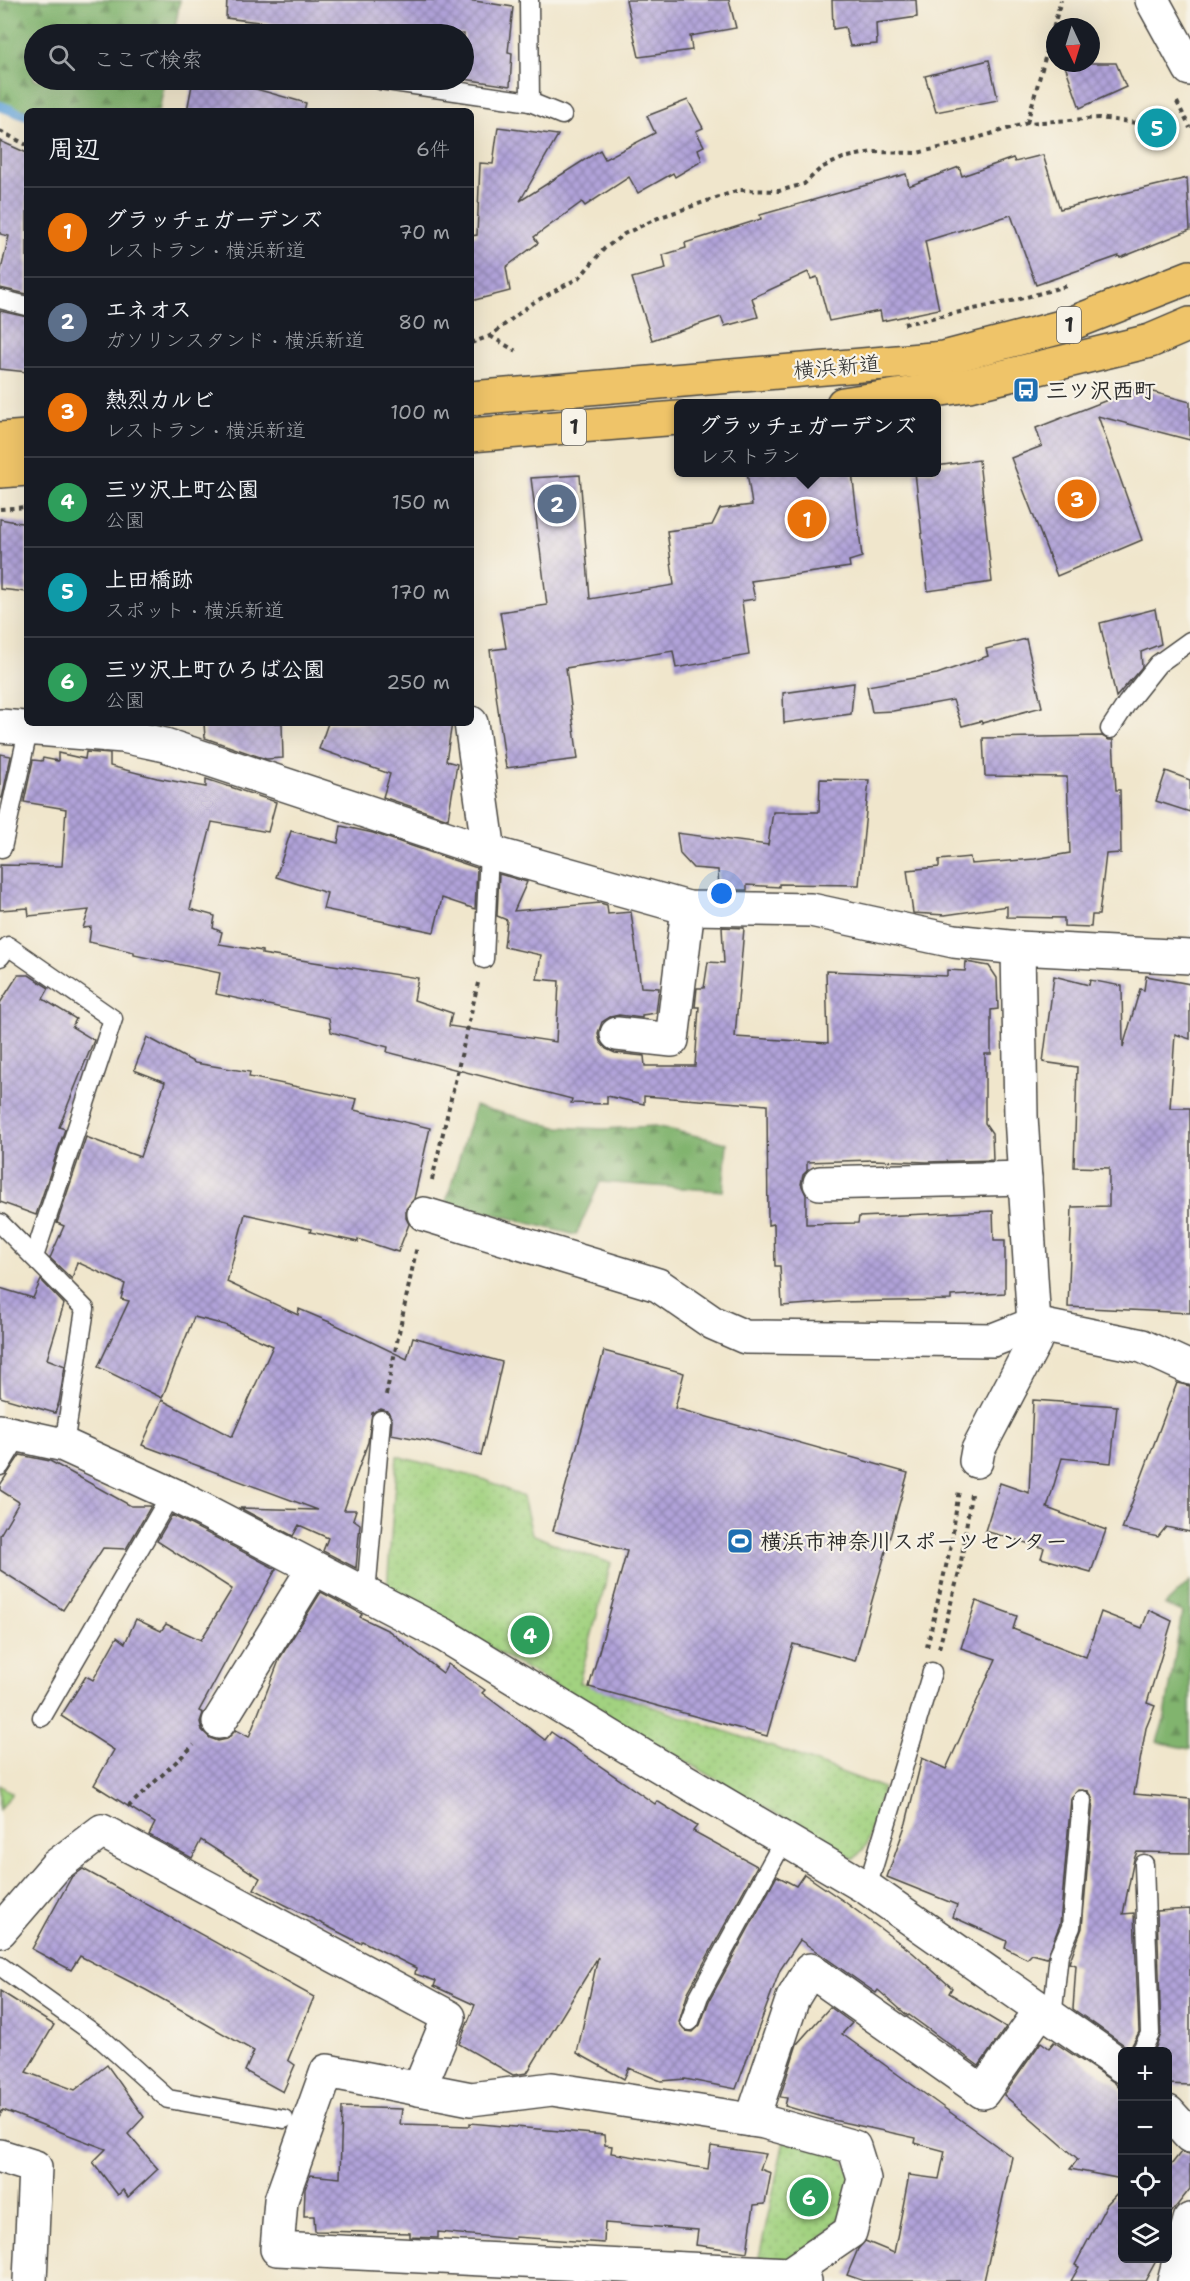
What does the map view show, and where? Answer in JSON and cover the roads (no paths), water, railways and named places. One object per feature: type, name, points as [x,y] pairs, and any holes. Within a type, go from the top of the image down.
[{"type":"highway","name":"横浜新道","points":[[474,398],[944,358],[1065,326],[1190,278]]},
{"type":"highway","name":"横浜新道","points":[[876,399],[969,385],[1150,341],[1190,324]]},
{"type":"highway","name":"1","points":[[474,435],[674,418]]},
{"type":"highway","points":[[0,439],[24,437]]},
{"type":"highway","points":[[0,471],[24,469]]},
{"type":"street","points":[[1152,0],[1190,69]]},
{"type":"street","points":[[471,726],[489,852]]},
{"type":"street","points":[[14,727],[123,736],[165,746],[489,852],[687,908],[811,910],[954,941],[1018,948],[1190,957]]},
{"type":"street","points":[[617,1034],[672,1040],[687,908]]},
{"type":"street","points":[[968,1471],[1035,1341],[1021,1116],[1018,948]]},
{"type":"street","points":[[820,1183],[1025,1178]]},
{"type":"street","points":[[424,1214],[658,1285],[713,1323],[745,1337],[993,1340],[1034,1324],[1142,1346],[1190,1368]]},
{"type":"street","points":[[9,1433],[64,1445],[171,1494],[444,1635],[867,1888],[1118,2063]]},
{"type":"street","points":[[219,1722],[314,1568]]},
{"type":"street","points":[[0,1931],[56,1866],[102,1831],[449,2017],[419,2089]]},
{"type":"street","points":[[752,2120],[793,1998],[810,1970],[983,2092],[1047,2014]]},
{"type":"street","points":[[327,2071],[471,2099],[552,2089],[752,2120],[854,2147],[864,2180],[850,2232],[797,2278],[605,2273],[278,2249],[281,2200],[297,2121],[327,2071]]},
{"type":"street","points":[[1172,2117],[1190,2136]]},
{"type":"street","points":[[0,2156],[35,2167],[30,2281]]},
{"type":"street","points":[[1174,2281],[1190,2220]]},
{"type":"lane","points":[[529,0],[530,102]]},
{"type":"lane","points":[[448,90],[530,102],[562,115]]},
{"type":"lane","points":[[0,299],[24,305]]},
{"type":"lane","points":[[1110,729],[1158,664],[1190,641]]},
{"type":"lane","points":[[2,848],[14,727]]},
{"type":"lane","points":[[484,959],[489,852]]},
{"type":"lane","points":[[0,957],[8,946],[113,1019],[34,1257]]},
{"type":"lane","points":[[0,1223],[85,1309],[64,1445]]},
{"type":"lane","points":[[366,1593],[381,1420]]},
{"type":"lane","points":[[0,1466],[9,1433]]},
{"type":"lane","points":[[42,1717],[171,1494]]},
{"type":"lane","points":[[867,1888],[928,1664]]},
{"type":"lane","points":[[1047,2014],[1059,1954],[1071,1927],[1082,1800]]},
{"type":"lane","points":[[690,2021],[699,1996],[784,1839]]},
{"type":"lane","points":[[1144,1864],[1150,2034],[1144,2047]]},
{"type":"lane","points":[[0,1966],[99,2037],[168,2099],[297,2121]]},
{"type":"waterway","points":[[0,106],[24,115]]},
{"type":"place","name":"上田橋跡","points":[[1157,128]]},
{"type":"place","name":"三ツ沢西町","points":[[1026,390]]},
{"type":"place","name":"熱烈カルビ","points":[[1077,499]]},
{"type":"place","name":"エネオス","points":[[557,504]]},
{"type":"place","name":"グラッチェガーデンズ","points":[[807,519]]},
{"type":"place","name":"横浜市神奈川スポーツセンター","points":[[740,1541]]},
{"type":"place","name":"三ツ沢上町公園","points":[[530,1635]]},
{"type":"place","name":"三ツ沢上町ひろば公園","points":[[809,2197]]}]
